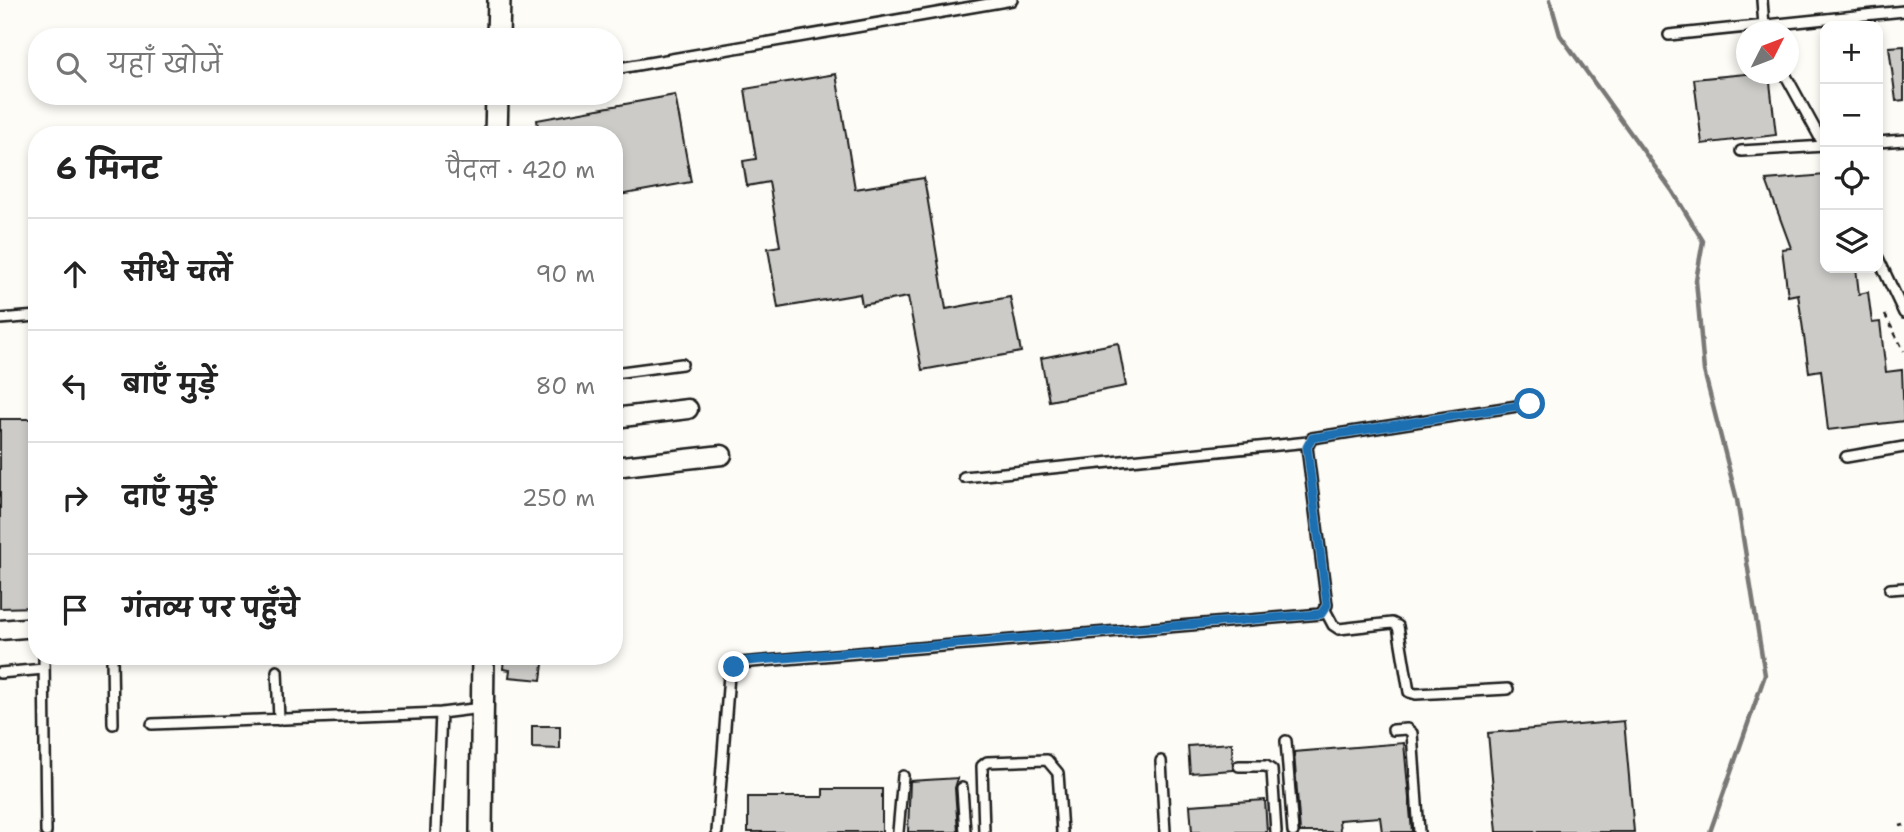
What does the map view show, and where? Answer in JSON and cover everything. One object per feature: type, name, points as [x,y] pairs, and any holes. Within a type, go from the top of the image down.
[{"type":"street","points":[[498,28],[499,0]]},
{"type":"street","points":[[496,126],[497,105]]},
{"type":"street","points":[[623,417],[688,409]]},
{"type":"street","points":[[623,466],[722,456]]},
{"type":"street","points":[[0,630],[28,628]]},
{"type":"street","points":[[481,832],[483,665]]},
{"type":"lane","points":[[623,67],[1012,0]]},
{"type":"lane","points":[[1762,0],[1764,21]]},
{"type":"lane","points":[[1799,22],[1904,11]]},
{"type":"lane","points":[[1669,34],[1736,28]]},
{"type":"lane","points":[[1791,84],[1820,137]]},
{"type":"lane","points":[[1883,142],[1904,140]]},
{"type":"lane","points":[[1741,151],[1820,146]]},
{"type":"lane","points":[[1883,269],[1904,313]]},
{"type":"lane","points":[[0,319],[28,317]]},
{"type":"lane","points":[[623,372],[682,364]]},
{"type":"lane","points":[[964,477],[1308,442],[1319,435],[1530,404]]},
{"type":"lane","points":[[1308,442],[1325,610],[1333,625],[1339,629],[1392,623],[1398,626],[1409,692],[1416,694],[1508,688]]},
{"type":"lane","points":[[1846,457],[1904,447]]},
{"type":"lane","points":[[1890,589],[1904,588]]},
{"type":"lane","points":[[717,832],[729,674],[734,667],[747,661],[1311,616],[1325,610]]},
{"type":"lane","points":[[44,665],[47,832]]},
{"type":"lane","points":[[112,665],[113,724]]},
{"type":"lane","points":[[0,673],[44,669]]},
{"type":"lane","points":[[277,671],[279,720]]},
{"type":"lane","points":[[152,724],[441,713],[481,708]]},
{"type":"lane","points":[[436,832],[441,713]]},
{"type":"lane","points":[[1393,730],[1407,729],[1412,733],[1419,832]]},
{"type":"lane","points":[[1286,741],[1293,832]]},
{"type":"lane","points":[[984,832],[982,766],[987,762],[1047,760],[1058,773],[1062,832]]},
{"type":"lane","points":[[1161,761],[1165,832]]},
{"type":"lane","points":[[1239,766],[1266,766],[1272,770],[1276,832]]},
{"type":"lane","points":[[898,832],[903,776]]},
{"type":"lane","points":[[962,788],[965,832]]},
{"type":"path","points":[[1885,315],[1904,351]]},
{"type":"building","points":[[1904,46],[1904,100],[1896,101],[1889,47]]},
{"type":"building","points":[[836,74],[855,189],[924,178],[946,309],[1010,297],[1021,352],[922,370],[908,297],[862,305],[860,294],[778,308],[768,248],[780,246],[769,182],[747,186],[743,161],[756,159],[745,89]]},
{"type":"building","points":[[1736,75],[1736,84],[1770,84],[1776,135],[1702,144],[1694,79]]},
{"type":"building","points":[[675,95],[691,182],[623,194],[623,126],[538,126],[537,120]]},
{"type":"building","points":[[1820,175],[1820,273],[1857,273],[1859,294],[1868,292],[1872,323],[1880,322],[1886,372],[1902,370],[1904,421],[1828,430],[1821,370],[1809,372],[1798,294],[1788,296],[1782,249],[1791,248],[1766,180]]},
{"type":"building","points":[[1118,343],[1126,386],[1049,401],[1041,358]]},
{"type":"building","points":[[0,419],[28,419],[28,607],[0,608]]},
{"type":"building","points":[[503,665],[543,665],[541,680],[509,677],[510,670],[503,669]]},
{"type":"building","points":[[1624,721],[1634,832],[1497,832],[1488,733]]},
{"type":"building","points":[[532,726],[560,726],[560,749],[532,748]]},
{"type":"building","points":[[1232,743],[1233,770],[1190,773],[1188,746]]},
{"type":"building","points":[[1404,743],[1412,832],[1382,832],[1380,817],[1339,820],[1340,832],[1300,832],[1294,752]]},
{"type":"building","points":[[958,778],[955,788],[958,832],[908,832],[910,781]]},
{"type":"building","points":[[823,789],[882,789],[882,832],[748,832],[748,797],[823,797]]},
{"type":"building","points":[[1265,800],[1267,832],[1192,832],[1190,805]]},
{"type":"waterway","points":[[1550,0],[1560,35],[1673,192],[1703,241],[1696,280],[1704,371],[1737,500],[1765,675],[1710,832]]},
{"type":"route","points":[[734,667],[747,661],[1321,614],[1327,605],[1308,442],[1319,435],[1530,404]]}]
